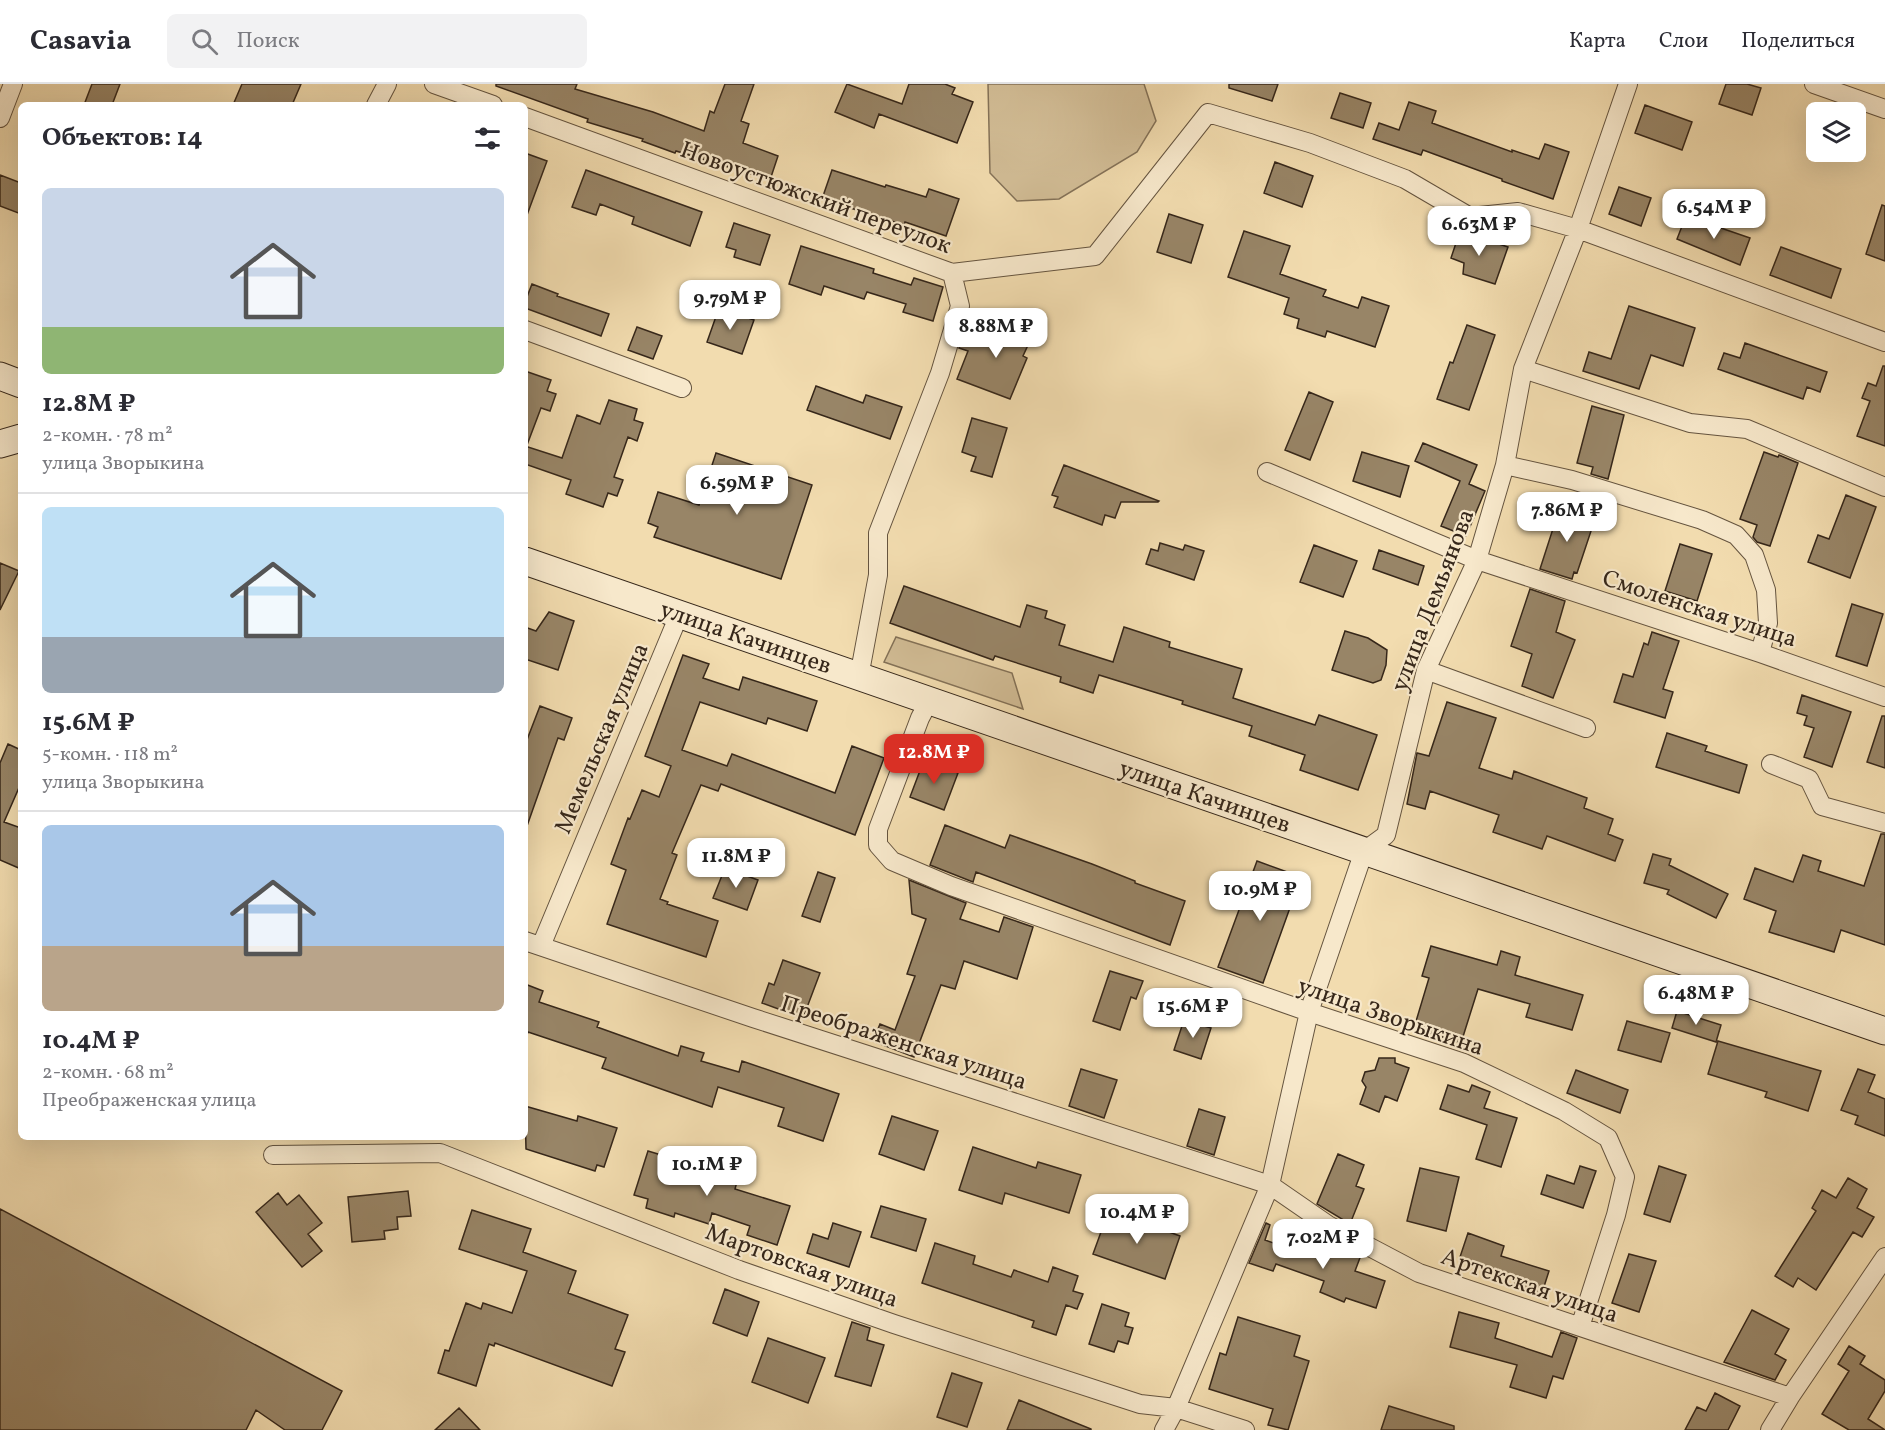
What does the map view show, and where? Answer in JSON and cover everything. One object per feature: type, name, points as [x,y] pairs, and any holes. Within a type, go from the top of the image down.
[{"type":"main road","points":[[0,376],[18,383]]},
{"type":"main road","points":[[0,444],[18,439]]},
{"type":"main road","name":"улица Качинцев","points":[[528,562],[1885,1031]]},
{"type":"street","points":[[0,118],[13,84]]},
{"type":"street","points":[[378,102],[387,84]]},
{"type":"street","points":[[434,84],[485,102]]},
{"type":"street","name":"улица Демьянова","points":[[1364,851],[1386,835],[1426,670],[1477,560],[1505,465],[1523,369],[1578,229],[1628,84]]},
{"type":"street","points":[[1814,84],[1885,109]]},
{"type":"street","name":"Новоустюжский переулок","points":[[528,118],[952,273],[1095,256],[1209,113],[1310,144],[1404,179],[1470,217],[1518,212],[1578,229]]},
{"type":"street","points":[[1578,229],[1885,342]]},
{"type":"street","points":[[859,677],[878,575],[878,533],[940,374],[960,306],[952,273]]},
{"type":"street","points":[[528,331],[681,388]]},
{"type":"street","points":[[1523,369],[1690,423],[1747,429],[1885,486]]},
{"type":"street","points":[[1505,465],[1572,480],[1659,506],[1702,520],[1736,535],[1754,555],[1766,590],[1768,623],[1760,653]]},
{"type":"street","name":"Смоленская улица","points":[[1267,472],[1477,560],[1760,653],[1885,697]]},
{"type":"street","name":"Мемельская улица","points":[[533,943],[679,615]]},
{"type":"street","points":[[1426,670],[1586,728]]},
{"type":"street","name":"улица Зворыкина","points":[[929,701],[920,718],[878,829],[878,845],[892,861],[962,890],[1309,1012],[1464,1063],[1564,1111],[1608,1138],[1624,1177],[1616,1215],[1580,1327]]},
{"type":"street","points":[[1772,764],[1809,779],[1822,806],[1885,823]]},
{"type":"street","points":[[1164,1430],[1176,1408],[1270,1185],[1309,1012],[1364,851]]},
{"type":"street","name":"Преображенская улица","points":[[533,943],[753,1018],[1270,1185]]},
{"type":"street","name":"Мартовская улица","points":[[273,1155],[440,1153],[739,1270],[894,1324],[1140,1404],[1176,1408],[1245,1430]]},
{"type":"street","name":"Артекская улица","points":[[1270,1185],[1328,1225],[1419,1273],[1790,1397]]},
{"type":"street","points":[[1770,1430],[1885,1257]]},
{"type":"shaded area","points":[[988,84],[1144,84],[1156,121],[1137,152],[1059,199],[1017,201],[990,173]]},
{"type":"shaded area","points":[[896,637],[1012,673],[1023,709],[884,662]]},
{"type":"building","points":[[92,84],[120,84],[113,102],[85,102]]},
{"type":"building","points":[[242,84],[301,84],[293,102],[234,102]]},
{"type":"building","points":[[496,84],[577,84],[575,89],[653,112],[704,131],[710,111],[714,113],[725,84],[754,84],[741,121],[749,124],[743,143],[778,156],[770,180],[676,151],[675,153],[642,141],[643,139],[587,122],[588,119],[496,86]]},
{"type":"building","points":[[847,84],[902,104],[909,84],[945,84],[955,88],[952,94],[973,102],[957,143],[879,114],[874,128],[835,112]]},
{"type":"building","points":[[1229,84],[1278,84],[1272,101],[1229,88]]},
{"type":"building","points":[[1726,84],[1747,84],[1761,88],[1752,115],[1719,104]]},
{"type":"building","points":[[1340,93],[1371,103],[1363,128],[1331,118]]},
{"type":"building","points":[[1409,102],[1436,111],[1432,123],[1512,152],[1512,150],[1539,159],[1545,144],[1569,152],[1553,199],[1423,150],[1421,155],[1373,139],[1379,123],[1399,130]]},
{"type":"building","points":[[1645,105],[1692,122],[1682,150],[1635,133]]},
{"type":"building","points":[[528,154],[547,161],[528,212]]},
{"type":"building","points":[[1275,162],[1313,176],[1302,207],[1264,193]]},
{"type":"building","points":[[586,170],[702,212],[690,246],[632,224],[634,217],[600,204],[596,215],[572,207]]},
{"type":"building","points":[[832,170],[926,197],[929,189],[959,199],[946,236],[822,199]]},
{"type":"building","points":[[0,175],[18,182],[18,213],[0,206]]},
{"type":"building","points":[[1619,187],[1651,198],[1641,226],[1609,214]]},
{"type":"building","points":[[1882,205],[1885,206],[1885,261],[1866,254]]},
{"type":"building","points":[[1169,214],[1203,225],[1191,263],[1157,252]]},
{"type":"building","points":[[1686,216],[1750,238],[1740,265],[1677,239]]},
{"type":"building","points":[[734,223],[770,235],[760,265],[734,257],[736,250],[726,247]]},
{"type":"building","points":[[1244,231],[1290,246],[1280,274],[1326,290],[1323,296],[1358,308],[1362,297],[1389,306],[1375,347],[1327,331],[1325,337],[1297,328],[1299,319],[1284,314],[1289,298],[1228,277]]},
{"type":"building","points":[[1460,231],[1508,247],[1495,284],[1463,274],[1464,263],[1451,258]]},
{"type":"building","points":[[801,246],[874,269],[873,273],[911,285],[914,278],[943,287],[933,321],[903,312],[906,304],[867,292],[864,299],[824,286],[821,295],[789,284]]},
{"type":"building","points":[[1781,247],[1841,269],[1831,298],[1770,275]]},
{"type":"building","points":[[532,284],[558,294],[557,296],[609,314],[601,336],[528,309],[528,294]]},
{"type":"building","points":[[1629,306],[1695,328],[1683,366],[1651,355],[1639,389],[1583,371],[1589,352],[1611,359]]},
{"type":"building","points":[[719,308],[754,320],[742,354],[707,342]]},
{"type":"building","points":[[1007,318],[1035,330],[1023,356],[1027,358],[1010,399],[957,379],[968,351],[959,348],[966,329],[996,343]]},
{"type":"building","points":[[1467,325],[1495,335],[1469,410],[1437,399],[1450,362],[1453,363]]},
{"type":"building","points":[[637,327],[662,336],[653,359],[628,350]]},
{"type":"building","points":[[1745,343],[1827,372],[1820,392],[1807,387],[1803,399],[1718,369],[1724,353],[1740,358]]},
{"type":"building","points":[[1883,366],[1885,366],[1885,446],[1857,436],[1870,401],[1862,398],[1868,383],[1876,386]]},
{"type":"building","points":[[528,372],[551,380],[547,391],[556,394],[550,411],[541,408],[528,442]]},
{"type":"building","points":[[816,386],[863,403],[866,395],[902,407],[890,439],[807,410]]},
{"type":"building","points":[[1309,392],[1333,402],[1310,460],[1285,450]]},
{"type":"building","points":[[609,400],[637,409],[634,420],[643,423],[637,441],[628,437],[614,477],[623,480],[617,496],[608,493],[603,507],[566,494],[571,480],[528,465],[528,447],[562,458],[577,415],[600,424]]},
{"type":"building","points":[[1592,406],[1624,415],[1608,479],[1591,474],[1593,467],[1577,463]]},
{"type":"building","points":[[972,418],[1007,428],[992,477],[971,471],[976,457],[962,452]]},
{"type":"building","points":[[1423,443],[1477,465],[1469,484],[1485,491],[1466,536],[1441,526],[1460,481],[1415,461]]},
{"type":"building","points":[[1362,452],[1409,466],[1400,497],[1353,481]]},
{"type":"building","points":[[1764,452],[1798,463],[1770,546],[1757,542],[1753,537],[1757,525],[1740,519]]},
{"type":"building","points":[[716,453],[812,485],[781,579],[654,537],[658,527],[648,523],[658,492],[699,505]]},
{"type":"building","points":[[1064,465],[1159,501],[1121,502],[1115,518],[1105,515],[1102,525],[1054,507],[1058,497],[1052,495]]},
{"type":"building","points":[[1846,495],[1876,507],[1850,578],[1808,562],[1818,535],[1829,539]]},
{"type":"building","points":[[1560,507],[1595,519],[1577,573],[1574,572],[1572,579],[1540,569]]},
{"type":"building","points":[[1160,543],[1183,550],[1185,545],[1204,551],[1194,580],[1146,564],[1151,549],[1158,551]]},
{"type":"building","points":[[1680,544],[1712,554],[1697,601],[1665,591]]},
{"type":"building","points":[[1314,545],[1357,561],[1343,597],[1300,582]]},
{"type":"building","points":[[1379,550],[1424,566],[1418,585],[1373,569]]},
{"type":"building","points":[[0,563],[18,571],[18,573],[0,610]]},
{"type":"building","points":[[904,586],[1020,627],[1027,605],[1047,611],[1045,618],[1065,625],[1059,645],[1113,662],[1124,627],[1170,642],[1169,647],[1242,669],[1233,698],[1315,725],[1319,715],[1377,735],[1358,790],[1300,770],[1305,755],[1249,736],[1252,726],[1182,704],[1183,701],[1099,675],[1093,693],[1060,682],[1061,677],[995,656],[993,660],[890,623]]},
{"type":"building","points":[[1530,589],[1565,601],[1556,632],[1575,640],[1553,698],[1522,686],[1532,654],[1511,646]]},
{"type":"building","points":[[1852,604],[1883,614],[1867,666],[1836,656]]},
{"type":"building","points":[[549,612],[574,621],[558,670],[528,660],[528,628],[536,631]]},
{"type":"building","points":[[1345,631],[1368,638],[1387,650],[1386,665],[1381,680],[1373,683],[1332,670]]},
{"type":"building","points":[[1652,632],[1679,641],[1663,689],[1673,692],[1665,718],[1614,702],[1623,674],[1633,677],[1644,643],[1648,645]]},
{"type":"building","points":[[683,655],[709,664],[703,678],[739,690],[743,677],[817,701],[807,731],[768,718],[766,724],[700,702],[682,750],[727,766],[732,754],[835,793],[852,746],[884,758],[855,835],[721,784],[718,791],[701,785],[672,853],[677,855],[660,899],[668,902],[667,904],[718,921],[706,957],[607,924],[626,870],[611,864],[628,818],[630,819],[642,790],[659,797],[671,766],[645,756]]},
{"type":"building","points":[[1802,695],[1851,712],[1832,767],[1804,757],[1814,728],[1804,725],[1807,716],[1797,713]]},
{"type":"building","points":[[1447,702],[1496,718],[1479,768],[1512,779],[1514,771],[1587,798],[1584,808],[1613,819],[1608,834],[1623,840],[1615,861],[1547,836],[1542,849],[1493,832],[1499,815],[1430,791],[1425,809],[1407,804],[1417,753],[1429,756]]},
{"type":"building","points":[[540,706],[572,718],[564,740],[558,738],[528,823],[528,737]]},
{"type":"building","points":[[1882,716],[1885,716],[1885,768],[1867,762]]},
{"type":"building","points":[[1667,733],[1707,746],[1705,751],[1747,765],[1739,793],[1656,767]]},
{"type":"building","points":[[8,744],[18,749],[18,790],[4,822],[18,827],[18,868],[0,860],[0,763]]},
{"type":"building","points":[[924,760],[958,773],[944,810],[910,797]]},
{"type":"building","points":[[945,825],[1005,848],[1010,835],[1092,864],[1185,901],[1170,945],[976,872],[973,882],[930,865]]},
{"type":"building","points":[[1881,834],[1885,834],[1885,945],[1841,930],[1834,952],[1769,932],[1776,911],[1744,899],[1755,868],[1793,882],[1803,855],[1821,861],[1818,871],[1864,886]]},
{"type":"building","points":[[1653,854],[1671,859],[1669,865],[1728,894],[1716,918],[1667,894],[1669,890],[1644,883]]},
{"type":"building","points":[[1257,861],[1301,877],[1263,983],[1218,967]]},
{"type":"building","points":[[725,868],[758,880],[747,910],[713,898]]},
{"type":"building","points":[[818,872],[835,878],[820,922],[802,916]]},
{"type":"building","points":[[909,880],[966,903],[960,919],[999,932],[1004,917],[1033,927],[1017,979],[964,961],[955,989],[941,985],[914,1057],[873,1041],[880,1024],[895,1030],[915,976],[907,974],[926,919],[912,914]]},
{"type":"building","points":[[1431,946],[1497,965],[1501,951],[1520,957],[1515,975],[1583,995],[1572,1030],[1526,1017],[1530,1004],[1478,989],[1461,1043],[1414,1028],[1429,978],[1422,976]]},
{"type":"building","points":[[783,960],[820,973],[803,1018],[762,1003],[769,983],[774,985]]},
{"type":"building","points":[[1110,971],[1143,981],[1136,999],[1131,997],[1120,1030],[1093,1021]]},
{"type":"building","points":[[528,985],[543,991],[539,1002],[599,1022],[597,1027],[678,1056],[681,1046],[704,1053],[701,1061],[739,1072],[742,1061],[839,1094],[823,1141],[778,1126],[784,1108],[718,1087],[712,1107],[602,1068],[606,1058],[528,1032]]},
{"type":"building","points":[[1677,1011],[1721,1025],[1716,1042],[1672,1028]]},
{"type":"building","points":[[1184,1020],[1211,1028],[1201,1059],[1174,1050]]},
{"type":"building","points":[[1627,1021],[1670,1033],[1661,1062],[1618,1050]]},
{"type":"building","points":[[1718,1041],[1821,1071],[1808,1111],[1765,1097],[1767,1092],[1708,1074]]},
{"type":"building","points":[[1379,1058],[1395,1058],[1395,1063],[1409,1068],[1397,1101],[1385,1096],[1379,1112],[1360,1104],[1366,1087],[1362,1081],[1365,1072],[1375,1070]]},
{"type":"building","points":[[1081,1069],[1117,1080],[1104,1118],[1069,1106]]},
{"type":"building","points":[[1858,1069],[1875,1075],[1868,1092],[1885,1099],[1885,1136],[1855,1124],[1858,1116],[1841,1110]]},
{"type":"building","points":[[1576,1070],[1628,1090],[1620,1113],[1567,1093]]},
{"type":"building","points":[[1448,1085],[1469,1092],[1472,1085],[1490,1092],[1484,1108],[1517,1118],[1501,1167],[1476,1159],[1487,1125],[1440,1109]]},
{"type":"building","points":[[528,1107],[577,1121],[578,1116],[617,1128],[604,1167],[597,1165],[595,1171],[526,1149]]},
{"type":"building","points":[[1199,1109],[1225,1117],[1214,1155],[1187,1146]]},
{"type":"building","points":[[892,1116],[938,1131],[924,1170],[879,1154]]},
{"type":"building","points":[[973,1147],[1036,1168],[1038,1162],[1081,1175],[1069,1213],[1005,1193],[1002,1204],[959,1190]]},
{"type":"building","points":[[648,1151],[738,1178],[735,1189],[790,1206],[777,1245],[747,1235],[750,1226],[712,1213],[709,1224],[675,1213],[674,1217],[646,1208],[648,1199],[634,1195]]},
{"type":"building","points":[[1338,1154],[1364,1165],[1356,1186],[1364,1189],[1350,1224],[1317,1204]]},
{"type":"building","points":[[1580,1166],[1596,1171],[1583,1208],[1541,1194],[1547,1175],[1574,1184]]},
{"type":"building","points":[[1659,1166],[1686,1175],[1670,1222],[1644,1214]]},
{"type":"building","points":[[1420,1168],[1459,1177],[1446,1231],[1407,1221]]},
{"type":"building","points":[[1848,1178],[1867,1189],[1857,1208],[1874,1217],[1862,1237],[1853,1232],[1816,1290],[1798,1278],[1793,1287],[1775,1276],[1816,1211],[1812,1208],[1822,1190],[1836,1198]]},
{"type":"building","points":[[408,1191],[411,1216],[397,1217],[398,1229],[384,1231],[385,1239],[352,1242],[348,1197]]},
{"type":"building","points":[[278,1193],[287,1205],[299,1195],[322,1223],[308,1234],[322,1251],[302,1267],[256,1212]]},
{"type":"building","points":[[881,1206],[926,1219],[916,1251],[871,1237]]},
{"type":"building","points":[[0,1209],[342,1391],[322,1430],[285,1430],[256,1410],[246,1430],[0,1430]]},
{"type":"building","points":[[472,1210],[531,1229],[523,1252],[576,1271],[568,1293],[628,1315],[615,1349],[625,1352],[612,1386],[495,1343],[494,1346],[489,1344],[476,1386],[438,1373],[445,1350],[449,1351],[466,1303],[481,1309],[483,1303],[512,1313],[527,1271],[459,1249]]},
{"type":"building","points":[[1109,1210],[1180,1236],[1165,1279],[1093,1254]]},
{"type":"building","points":[[833,1223],[861,1232],[849,1267],[807,1253],[813,1234],[828,1239]]},
{"type":"building","points":[[1266,1223],[1270,1225],[1265,1240],[1307,1255],[1310,1246],[1336,1256],[1341,1244],[1361,1255],[1355,1271],[1385,1281],[1376,1308],[1346,1298],[1344,1302],[1320,1292],[1324,1281],[1276,1264],[1273,1271],[1249,1263]]},
{"type":"building","points":[[1468,1233],[1504,1246],[1501,1256],[1549,1271],[1541,1296],[1514,1287],[1517,1277],[1460,1257]]},
{"type":"building","points":[[935,1243],[975,1256],[973,1264],[1011,1277],[1014,1270],[1048,1282],[1053,1267],[1078,1276],[1073,1291],[1083,1294],[1077,1309],[1066,1305],[1056,1335],[1032,1327],[1034,1321],[922,1283]]},
{"type":"building","points":[[1629,1254],[1656,1261],[1639,1312],[1612,1303]]},
{"type":"building","points":[[725,1289],[759,1302],[747,1336],[713,1323]]},
{"type":"building","points":[[1102,1304],[1129,1313],[1125,1326],[1133,1328],[1128,1344],[1118,1341],[1114,1352],[1089,1344]]},
{"type":"building","points":[[1752,1310],[1789,1329],[1775,1354],[1786,1360],[1775,1380],[1724,1362]]},
{"type":"building","points":[[1459,1312],[1499,1323],[1495,1338],[1552,1357],[1561,1332],[1577,1338],[1563,1379],[1553,1376],[1546,1398],[1510,1387],[1517,1365],[1450,1347]]},
{"type":"building","points":[[1238,1317],[1300,1336],[1294,1356],[1309,1361],[1288,1430],[1268,1425],[1273,1409],[1209,1389],[1220,1353],[1226,1355]]},
{"type":"building","points":[[852,1322],[870,1328],[867,1340],[884,1345],[871,1386],[835,1376]]},
{"type":"building","points":[[768,1338],[825,1358],[808,1403],[752,1382]]},
{"type":"building","points":[[1849,1346],[1865,1356],[1860,1364],[1885,1380],[1885,1391],[1868,1419],[1885,1430],[1849,1430],[1822,1414],[1849,1371],[1838,1364]]},
{"type":"building","points":[[952,1373],[982,1383],[967,1427],[937,1417]]},
{"type":"building","points":[[1715,1393],[1740,1406],[1728,1430],[1685,1430],[1697,1407],[1706,1411]]},
{"type":"building","points":[[1019,1400],[1091,1429],[1091,1430],[1007,1430]]},
{"type":"building","points":[[1389,1406],[1454,1426],[1454,1430],[1381,1430]]},
{"type":"building","points":[[459,1408],[480,1430],[435,1430]]}]
